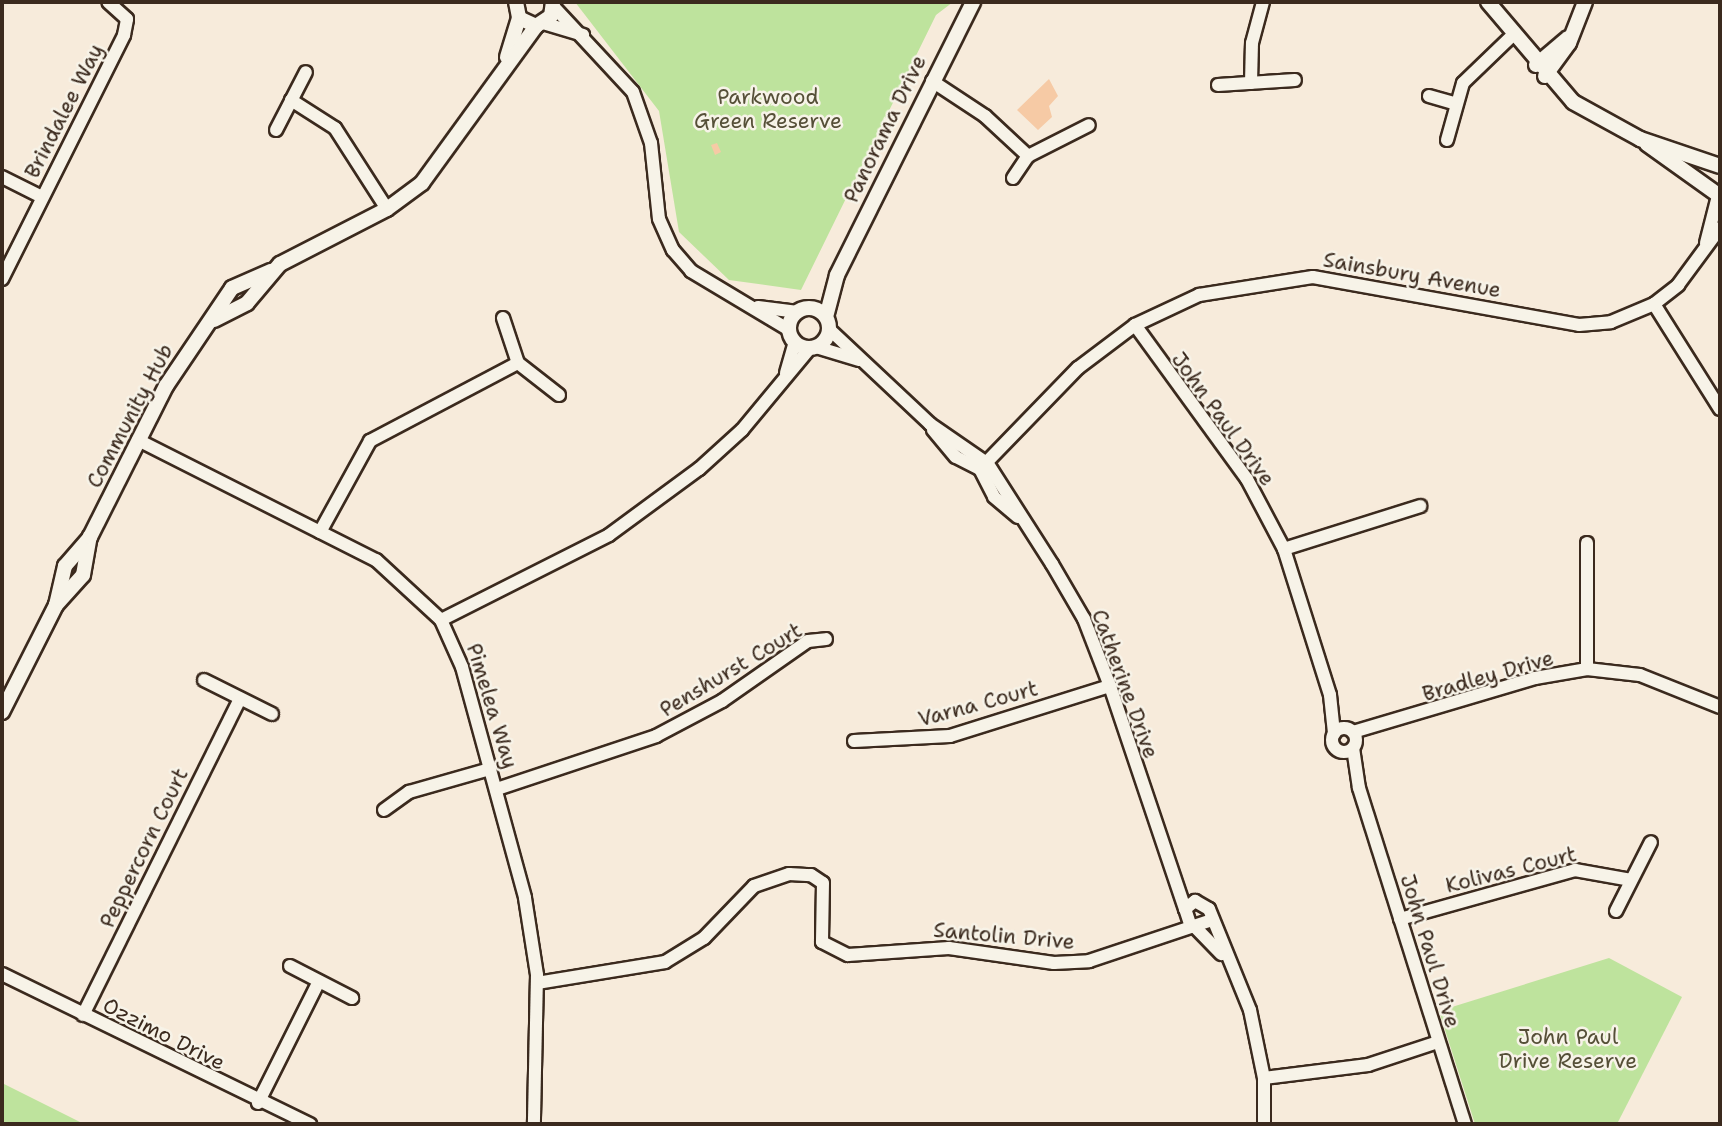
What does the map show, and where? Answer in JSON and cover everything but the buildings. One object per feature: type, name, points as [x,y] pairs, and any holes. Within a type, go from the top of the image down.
[{"type":"street","name":"Brindalee Way","points":[[2,279],[124,36],[127,19],[108,2]]},
{"type":"street","name":"Panorama Drive","points":[[813,348],[827,323],[837,275],[973,2]]},
{"type":"street","points":[[1251,83],[1252,43],[1263,2]]},
{"type":"street","points":[[1488,2],[1540,70],[1588,112],[1640,139],[1719,196]]},
{"type":"street","points":[[1540,70],[1574,32],[1585,2]]},
{"type":"street","points":[[441,620],[609,535],[708,461],[813,348],[792,336],[757,307],[691,271],[673,250],[659,219],[651,143],[633,92],[553,4]]},
{"type":"street","name":"Community Hub","points":[[2,712],[55,605],[65,566],[90,537],[166,386],[214,320],[232,288],[271,271],[387,209],[422,183],[463,135],[503,68],[553,4]]},
{"type":"street","points":[[514,7],[539,24],[583,35]]},
{"type":"street","name":"Community Hub","points":[[503,68],[514,7]]},
{"type":"street","points":[[1447,140],[1453,103],[1476,65],[1514,34]]},
{"type":"street","points":[[276,130],[306,72]]},
{"type":"street","points":[[1218,85],[1295,80]]},
{"type":"street","points":[[932,81],[985,116],[1028,156]]},
{"type":"street","points":[[1429,96],[1453,103]]},
{"type":"street","points":[[291,100],[335,128],[387,209]]},
{"type":"street","points":[[1013,178],[1028,156],[1089,125]]},
{"type":"street","points":[[1640,139],[1720,166]]},
{"type":"street","points":[[1719,196],[1720,173]]},
{"type":"street","points":[[2,177],[42,197]]},
{"type":"street","name":"Sainsbury Avenue","points":[[1705,250],[1719,196]]},
{"type":"street","name":"Sainsbury Avenue","points":[[984,464],[1078,368],[1135,325],[1199,295],[1313,277],[1579,325],[1611,321],[1654,304],[1705,250],[1720,228]]},
{"type":"street","name":"Community Hub","points":[[214,320],[247,303],[271,271]]},
{"type":"street","name":"Panorama Drive","points":[[792,336],[804,310],[837,275]]},
{"type":"street","points":[[1654,304],[1720,409]]},
{"type":"street","points":[[757,307],[804,310],[827,323]]},
{"type":"street","points":[[503,317],[518,363],[559,395]]},
{"type":"street","name":"Catherine Drive","points":[[827,323],[862,362],[930,424],[984,464],[1084,619],[1190,917],[1230,965]]},
{"type":"street","name":"John Paul Drive","points":[[1135,325],[1247,479],[1284,549],[1330,695],[1352,738],[1359,788],[1465,1124]]},
{"type":"street","points":[[781,382],[792,336]]},
{"type":"street","name":"Catherine Drive","points":[[813,348],[862,362]]},
{"type":"street","points":[[320,531],[370,441],[518,363]]},
{"type":"street","name":"Pimelea Way","points":[[138,440],[387,567],[441,620],[497,789],[537,979],[532,1121]]},
{"type":"street","points":[[1284,549],[1420,506]]},
{"type":"street","points":[[1587,543],[1587,669]]},
{"type":"street","name":"Penshurst Court","points":[[497,789],[656,736],[722,701],[808,642],[826,639]]},
{"type":"street","name":"Bradley Drive","points":[[1352,738],[1535,678],[1587,669],[1640,675],[1720,707]]},
{"type":"street","points":[[204,680],[272,714]]},
{"type":"street","name":"Varna Court","points":[[854,741],[950,736],[1110,686]]},
{"type":"street","name":"John Paul Drive","points":[[1330,695],[1338,750],[1359,788]]},
{"type":"street","name":"Peppercorn Court","points":[[83,1015],[240,699]]},
{"type":"street","points":[[1334,734],[1352,738]]},
{"type":"street","points":[[1338,750],[1352,738]]},
{"type":"street","points":[[384,810],[410,792],[490,769]]},
{"type":"street","points":[[1616,911],[1651,842]]},
{"type":"street","name":"Kolivas Court","points":[[1400,919],[1575,870],[1631,880]]},
{"type":"street","name":"Santolin Drive","points":[[537,979],[665,962],[704,938],[754,886],[803,873],[820,879],[826,890],[822,942],[848,955],[948,947],[1054,963],[1124,955],[1153,942],[1190,917],[1209,921]]},
{"type":"street","name":"Catherine Drive","points":[[1190,917],[1207,905],[1209,921],[1250,1010],[1264,1078],[1264,1124]]},
{"type":"street","points":[[289,966],[352,998]]},
{"type":"street","name":"Ozzimo Drive","points":[[2,974],[258,1103],[310,1124]]},
{"type":"street","points":[[258,1103],[319,981]]},
{"type":"street","points":[[1264,1078],[1368,1065],[1438,1042]]},
{"type":"green space","name":"Parkwood Green Reserve","points":[[575,2],[953,2],[936,15],[801,290],[729,280],[679,232],[659,111]]},
{"type":"green space","name":"John Paul Drive Reserve","points":[[1609,958],[1682,997],[1617,1124],[1475,1124],[1439,1011]]},
{"type":"green space","points":[[2,1083],[84,1124],[2,1124]]}]
